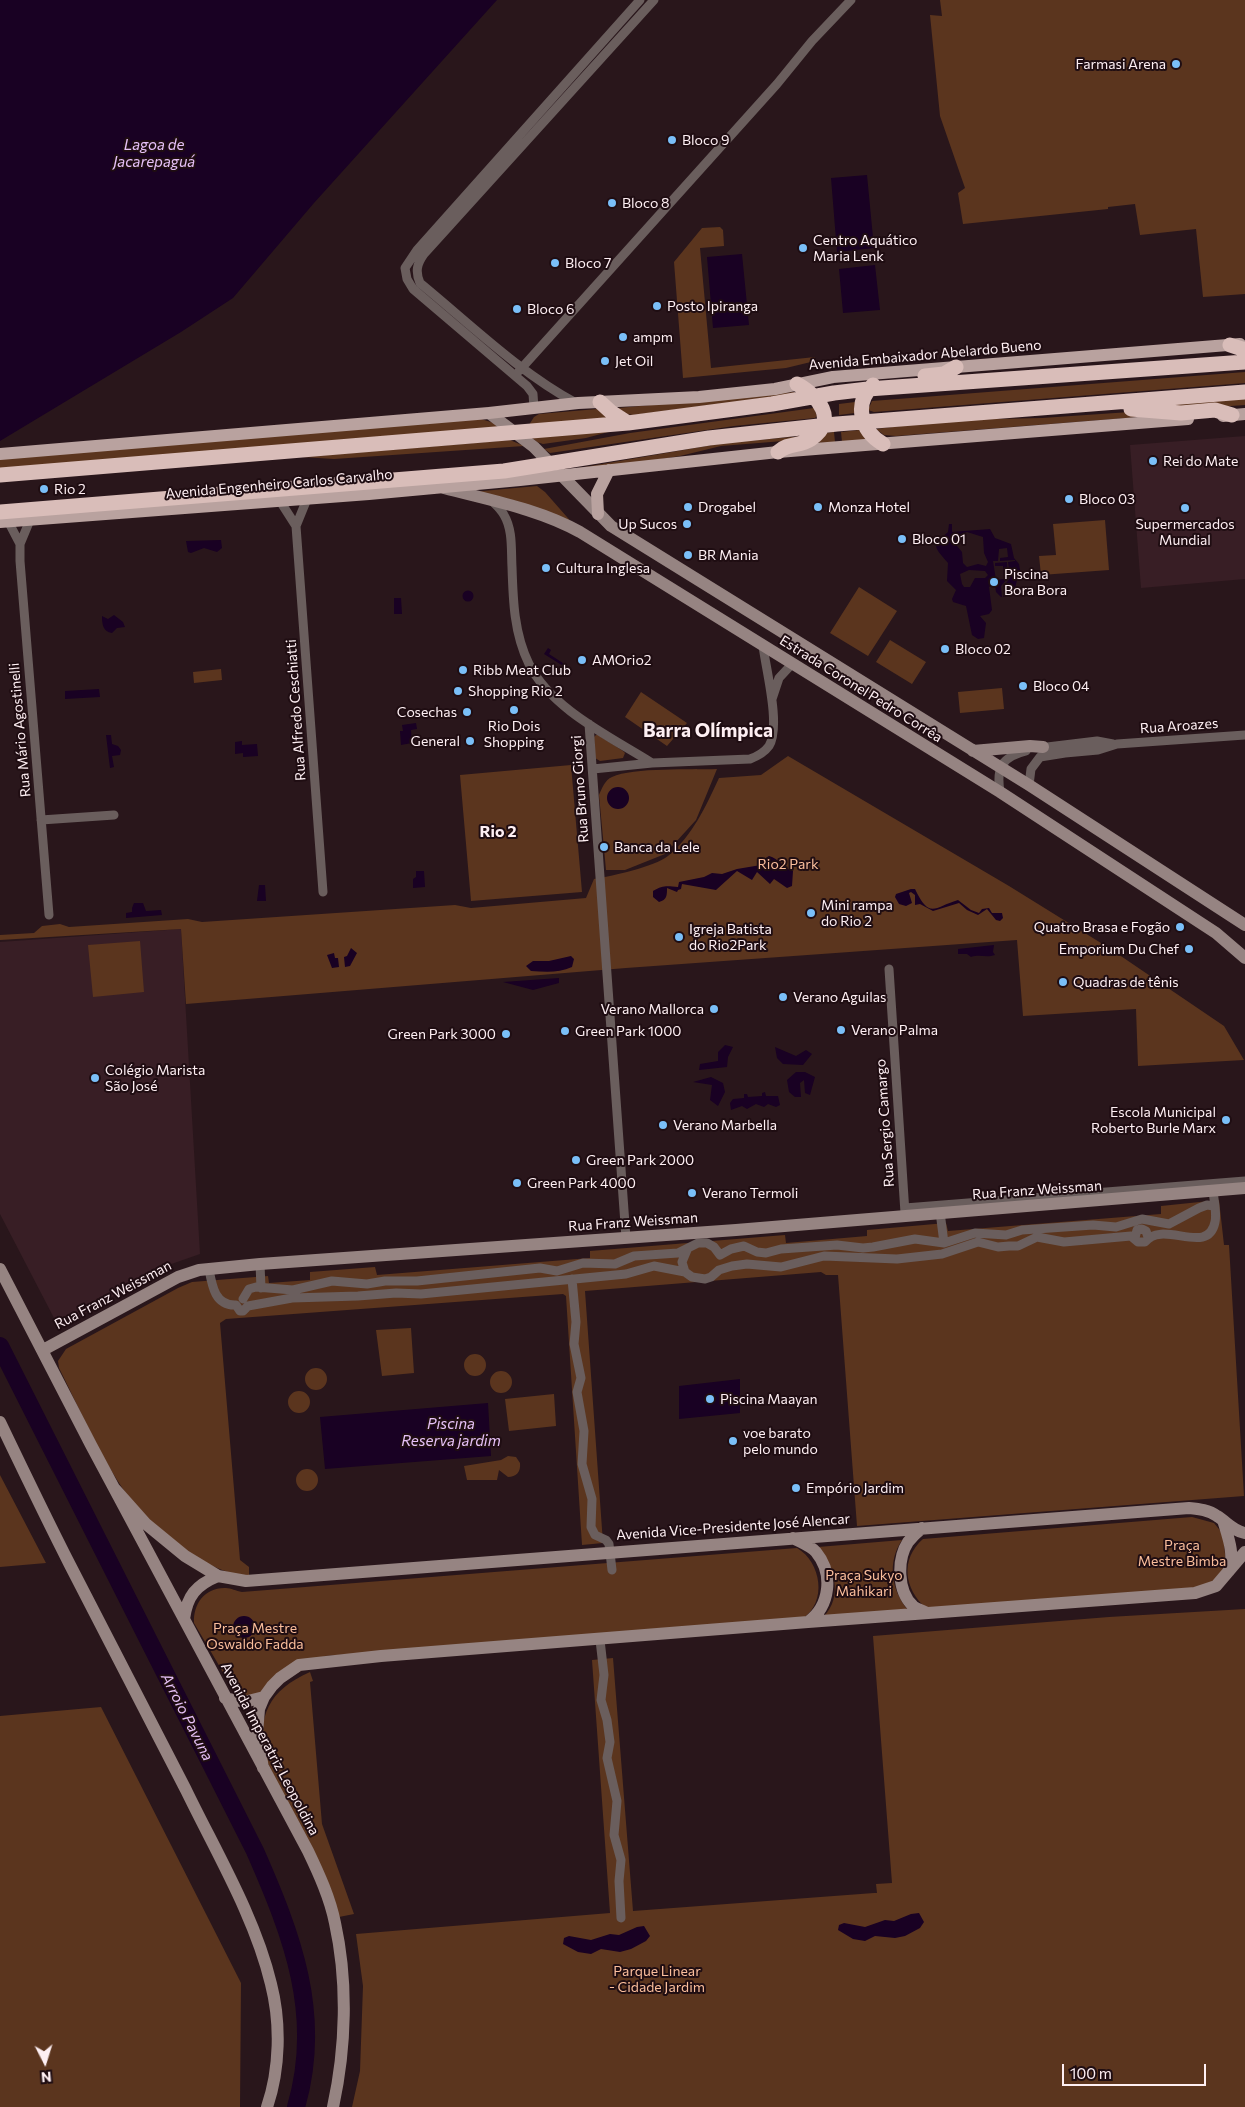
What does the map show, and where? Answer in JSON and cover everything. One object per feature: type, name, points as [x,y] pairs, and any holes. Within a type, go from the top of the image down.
[{"type":"highway","points":[[1230,345],[1245,350]]},
{"type":"highway","points":[[0,476],[628,423],[868,390],[1245,362]]},
{"type":"highway","points":[[883,444],[874,439],[863,422],[861,405],[868,390],[875,383],[887,379],[940,375],[956,368]]},
{"type":"highway","points":[[778,452],[788,445],[804,443],[810,440],[821,426],[823,409],[816,396],[797,384]]},
{"type":"highway","points":[[550,464],[709,438],[821,426],[1245,392]]},
{"type":"highway","points":[[600,402],[628,423]]},
{"type":"highway","points":[[1015,411],[1056,414],[1130,409],[1181,413],[1215,410],[1239,415]]},
{"type":"highway","name":"Avenida Engenheiro Carlos Carvalho","points":[[3,519],[504,471],[550,464]]},
{"type":"main road","name":"Avenida Embaixador Abelardo Bueno","points":[[490,413],[600,402],[699,397],[775,389],[833,377],[1245,343]]},
{"type":"main road","points":[[0,454],[490,413]]},
{"type":"main road","points":[[561,476],[778,452],[1239,415]]},
{"type":"main road","points":[[598,514],[597,494],[608,470]]},
{"type":"main road","name":"Avenida Engenheiro Carlos Carvalho","points":[[3,519],[30,520],[307,499],[561,476]]},
{"type":"street","points":[[578,404],[551,389],[522,367],[420,283],[416,272],[418,262],[429,242],[527,126],[640,0],[647,8]]},
{"type":"street","points":[[534,408],[532,392],[413,289],[407,279],[405,268],[408,260],[429,242],[534,134],[654,0]]},
{"type":"street","points":[[514,376],[766,97],[812,41],[850,0]]},
{"type":"street","points":[[527,126],[534,134]]},
{"type":"street","name":"Estrada Coronel Pedro Corrêa","points":[[490,413],[517,433],[611,526],[1029,785],[1245,925]]},
{"type":"street","name":"Estrada Coronel Pedro Corrêa","points":[[442,487],[511,505],[572,527],[1000,792],[1216,933],[1245,958]]},
{"type":"street","name":"Rua Alfredo Ceschiatti","points":[[307,499],[296,526],[323,892]]},
{"type":"street","name":"Rua Bruno Giorgi","points":[[491,500],[503,513],[510,529],[515,617],[518,633],[530,666],[556,699],[590,724],[626,1238]]},
{"type":"street","name":"Rua Alfredo Ceschiatti","points":[[280,501],[296,526]]},
{"type":"street","name":"Rua Mário Agostinelli","points":[[3,519],[20,544]]},
{"type":"street","name":"Rua Mário Agostinelli","points":[[30,520],[20,544],[49,914]]},
{"type":"street","points":[[593,769],[652,763],[750,759],[759,755],[769,746],[774,728],[772,702],[763,646],[752,614]]},
{"type":"street","points":[[772,702],[779,678],[792,664]]},
{"type":"street","points":[[590,724],[652,763]]},
{"type":"street","name":"Rua Aroazes","points":[[1000,767],[1010,755],[1043,747],[1097,742],[1115,744],[1245,735]]},
{"type":"street","name":"Rua Aroazes","points":[[1029,785],[1031,769],[1040,758],[1064,753],[1098,750],[1115,744]]},
{"type":"street","points":[[973,751],[1030,746],[1043,747]]},
{"type":"street","points":[[1000,767],[1000,792]]},
{"type":"street","points":[[41,820],[114,815]]},
{"type":"street","name":"Rua Sergio Camargo","points":[[889,969],[905,1212]]},
{"type":"street","points":[[905,1212],[1245,1181]]},
{"type":"street","name":"Rua Franz Weissman","points":[[43,1350],[178,1277],[191,1272],[209,1269],[626,1238],[905,1212],[940,1212],[1245,1188]]},
{"type":"street","points":[[718,1270],[747,1264],[781,1267],[824,1256],[851,1256],[874,1259],[932,1256],[978,1242],[998,1246],[1018,1246],[1037,1237],[1064,1242],[1131,1236],[1135,1238],[1137,1230],[1142,1229],[1146,1231],[1148,1237],[1158,1233],[1190,1239],[1200,1238],[1207,1235],[1215,1223],[1213,1191]]},
{"type":"street","points":[[720,1255],[731,1249],[744,1246],[757,1252],[766,1253],[781,1249],[837,1245],[873,1248],[915,1239],[944,1243],[975,1233],[1006,1235],[1022,1230],[1092,1225],[1116,1227],[1142,1219],[1169,1224],[1199,1208],[1207,1205],[1214,1206]]},
{"type":"street","points":[[940,1212],[944,1243]]},
{"type":"street","points":[[209,1269],[215,1295],[223,1303],[243,1303],[271,1303],[292,1298],[396,1293],[420,1294],[626,1274],[654,1266],[685,1272],[692,1277],[704,1279],[711,1277],[718,1270],[721,1263],[720,1255],[714,1247],[707,1243],[698,1243],[687,1250],[652,1256],[634,1256],[615,1264],[583,1263],[557,1271],[540,1268],[417,1281],[397,1280],[356,1284],[332,1281],[293,1290],[249,1289],[243,1303]]},
{"type":"street","points":[[685,1272],[682,1262],[687,1250]]},
{"type":"street","points":[[260,1264],[261,1288]]},
{"type":"street","name":"Avenida Imperatriz Leopoldina","points":[[0,1269],[319,1875],[335,1922],[341,1959],[343,2018],[341,2071],[333,2107]]},
{"type":"street","points":[[572,1279],[576,1322],[574,1344],[581,1378],[577,1392],[584,1431],[582,1464],[592,1499],[591,1528],[596,1536],[606,1540],[609,1544],[612,1570]]},
{"type":"street","points":[[0,1422],[69,1564],[172,1761],[256,1937],[271,1984],[277,2020],[277,2050],[272,2091],[267,2107]]},
{"type":"street","name":"Avenida Vice-Presidente José Alencar","points":[[114,1488],[146,1524],[185,1556],[218,1576],[246,1581],[1190,1508],[1203,1509],[1238,1531],[1245,1533]]},
{"type":"street","points":[[1223,1520],[1231,1548],[1232,1558],[1229,1571]]},
{"type":"street","points":[[922,1528],[907,1543],[903,1554],[900,1575],[902,1586],[913,1606],[927,1614]]},
{"type":"street","points":[[793,1538],[815,1551],[821,1560],[827,1581],[824,1603],[818,1613],[808,1622]]},
{"type":"street","points":[[263,1768],[257,1734],[259,1709],[264,1697],[276,1682],[299,1665],[808,1622],[1195,1593],[1216,1586],[1245,1552]]},
{"type":"street","points":[[184,1619],[186,1606],[193,1591],[202,1583],[218,1576]]},
{"type":"street","points":[[600,1640],[604,1675],[601,1700],[610,1742],[607,1758],[617,1802],[614,1835],[621,1860],[619,1881],[621,1918]]},
{"type":"street","points":[[225,1698],[244,1702],[264,1697]]},
{"type":"shaded area","name":"Supermercados Mundial","points":[[1245,436],[1245,579],[1141,588],[1130,445]]},
{"type":"shaded area","name":"Colégio Marista São José","points":[[181,929],[200,1254],[157,1269],[68,1324],[60,1323],[54,1318],[0,1214],[0,942]]},
{"type":"green space","points":[[940,0],[1245,0],[1245,294],[1203,297],[1196,229],[1140,235],[1135,204],[1108,207],[1108,209],[963,224],[958,193],[965,188],[940,116],[930,15],[942,16]]},
{"type":"green space","points":[[720,227],[723,230],[724,246],[700,248],[711,368],[815,357],[815,361],[786,368],[683,378],[674,262],[702,228]]},
{"type":"green space","points":[[1245,372],[1245,383],[874,412],[868,410],[872,401]]},
{"type":"green space","points":[[794,392],[797,394],[633,415],[627,414],[618,408]]},
{"type":"green space","points":[[1245,398],[1245,405],[1188,409],[1152,406]]},
{"type":"green space","points":[[855,402],[855,413],[839,415],[839,404]]},
{"type":"green space","points":[[814,408],[817,416],[815,418],[734,426],[550,453],[544,449],[630,433]]},
{"type":"green space","points":[[597,409],[611,419],[527,428],[534,417],[539,414]]},
{"type":"green space","points":[[1130,412],[1165,415],[896,436],[884,435],[876,429],[950,420],[1042,418]]},
{"type":"green space","points":[[481,419],[494,423],[498,428],[0,470],[0,458]]},
{"type":"green space","points":[[623,428],[586,438],[543,444],[532,438]]},
{"type":"green space","points":[[859,430],[866,438],[864,440],[842,442],[841,432]]},
{"type":"green space","points":[[834,432],[835,442],[819,443],[825,433]]},
{"type":"green space","points":[[803,436],[796,440],[721,446],[680,456],[606,468],[567,470],[724,443]]},
{"type":"green space","points":[[510,440],[524,446],[334,459],[302,457]]},
{"type":"green space","points":[[537,486],[545,492],[574,525],[472,492]]},
{"type":"green space","points":[[1105,520],[1109,570],[1041,575],[1039,556],[1056,555],[1053,524]]},
{"type":"green space","points":[[859,587],[897,611],[868,656],[830,633]]},
{"type":"green space","points":[[890,640],[926,662],[912,684],[876,662]]},
{"type":"green space","points":[[221,669],[222,680],[194,683],[193,672]]},
{"type":"green space","points":[[1002,688],[1004,709],[960,713],[958,692]]},
{"type":"green space","points":[[641,692],[687,723],[667,746],[625,717]]},
{"type":"green space","points":[[596,735],[623,751],[625,753],[623,758],[600,761],[595,758],[594,737]]},
{"type":"green space","name":"Rio2 Park","points":[[788,756],[1009,886],[1109,948],[1224,1026],[1244,1060],[1138,1066],[1136,1009],[1023,1016],[1017,940],[626,968],[186,1004],[181,929],[0,940],[0,935],[34,933],[42,926],[60,924],[69,927],[188,919],[202,922],[455,905],[471,908],[586,898],[594,879],[653,864],[668,856],[677,848],[692,829],[704,809],[719,778],[761,775]]},
{"type":"green space","points":[[571,765],[582,892],[471,901],[460,775]]},
{"type":"green space","points":[[717,769],[696,820],[665,854],[625,870],[606,870],[599,795],[607,780],[634,772]]},
{"type":"green space","points":[[140,941],[144,992],[93,997],[88,945]]},
{"type":"green space","points":[[1219,1200],[1224,1245],[1229,1245],[1244,1496],[857,1526],[838,1275],[826,1275],[821,1272],[585,1291],[603,1543],[582,1545],[566,1296],[563,1294],[226,1319],[220,1323],[240,1560],[249,1567],[249,1578],[220,1569],[191,1555],[165,1536],[142,1514],[129,1498],[107,1462],[59,1368],[58,1361],[66,1349],[192,1282],[268,1276],[269,1283],[310,1280],[310,1272],[375,1267],[377,1275],[590,1258],[590,1251],[785,1235],[786,1243],[867,1236],[867,1230],[946,1223],[948,1231],[1161,1214],[1161,1206]]},
{"type":"green space","points":[[411,1328],[414,1373],[382,1376],[376,1330]]},
{"type":"green space","points":[[475,1354],[483,1357],[486,1365],[483,1373],[475,1376],[467,1373],[464,1365],[467,1357]]},
{"type":"green space","points":[[316,1368],[324,1371],[327,1379],[324,1387],[316,1390],[308,1387],[305,1379],[308,1371]]},
{"type":"green space","points":[[501,1371],[509,1374],[512,1382],[509,1390],[501,1393],[493,1390],[490,1382],[493,1374]]},
{"type":"green space","points":[[299,1391],[307,1394],[310,1402],[307,1410],[299,1413],[291,1410],[288,1402],[291,1394]]},
{"type":"green space","points":[[554,1394],[556,1426],[509,1431],[505,1399]]},
{"type":"green space","points":[[508,1456],[516,1457],[520,1463],[520,1469],[516,1475],[508,1477],[499,1470],[497,1480],[467,1480],[464,1466],[501,1460]]},
{"type":"green space","points":[[307,1469],[315,1472],[318,1480],[315,1488],[307,1491],[299,1488],[296,1480],[299,1472]]},
{"type":"green space","points":[[0,1475],[46,1563],[0,1567]]},
{"type":"green space","name":"Praça Mestre Bimba","points":[[1192,1517],[1214,1523],[1223,1534],[1226,1564],[1219,1577],[1205,1587],[926,1608],[913,1592],[909,1583],[908,1565],[916,1547],[923,1539]]},
{"type":"green space","name":"Praça Sukyo Mahikari","points":[[902,1540],[894,1557],[893,1576],[898,1594],[908,1610],[823,1617],[829,1609],[835,1591],[832,1572],[818,1547]]},
{"type":"green space","name":"Praça Mestre Oswaldo Fadda","points":[[797,1548],[812,1563],[818,1582],[816,1603],[802,1619],[325,1656],[262,1695],[237,1696],[194,1623],[198,1603],[206,1594],[219,1588],[228,1588],[242,1592]]},
{"type":"green space","name":"Parque Linear - Cidade Jardim","points":[[1245,1609],[1245,2107],[352,2107],[360,2071],[363,1986],[356,1934],[610,1913],[592,1660],[613,1658],[633,1911],[877,1893],[876,1884],[892,1883],[873,1636],[1109,1617]]},
{"type":"green space","points":[[310,1672],[313,1681],[310,1682],[322,1824],[354,1914],[339,1917],[266,1759],[263,1744],[265,1717],[275,1696],[284,1687]]},
{"type":"green space","points":[[101,1707],[241,1983],[240,2107],[0,2107],[0,1716]]},
{"type":"water","name":"Lagoa de Jacarepaguá","points":[[0,0],[497,0],[314,203],[233,298],[181,332],[0,441]]},
{"type":"water","points":[[867,175],[874,248],[837,252],[831,178]]},
{"type":"water","points":[[742,254],[749,325],[713,328],[707,257]]},
{"type":"water","points":[[875,265],[880,310],[843,313],[839,269]]},
{"type":"water","name":"Piscina Bora Bora","points":[[949,524],[952,524],[952,532],[990,529],[995,538],[1011,544],[1014,558],[1019,564],[1020,570],[1016,571],[1017,580],[1013,596],[1001,597],[996,592],[995,585],[993,584],[989,587],[992,610],[989,614],[980,616],[986,623],[984,638],[978,639],[972,635],[966,606],[953,602],[952,599],[956,590],[947,581],[948,563],[936,547],[948,532]],"holes":[[[967,532],[983,537],[984,553],[988,562],[986,566],[978,564],[967,567],[963,563],[962,552],[957,546],[956,541],[959,535]],[[969,570],[985,571],[988,575],[985,578],[975,578],[970,587],[964,587],[960,574]]]},
{"type":"water","points":[[221,540],[222,548],[217,552],[204,548],[191,553],[188,552],[186,541]]},
{"type":"water","points":[[468,590],[474,596],[468,602],[462,596]]},
{"type":"water","points":[[394,598],[401,598],[402,614],[394,614]]},
{"type":"water","points":[[114,615],[123,622],[125,627],[117,628],[112,633],[105,629],[102,616],[108,619]]},
{"type":"water","points":[[548,648],[551,650],[549,654],[569,667],[568,669],[544,654]]},
{"type":"water","points":[[99,689],[100,697],[65,699],[65,691]]},
{"type":"water","points":[[416,723],[417,729],[411,730],[412,743],[401,745],[400,731],[403,731],[402,725]]},
{"type":"water","points":[[106,735],[111,735],[112,744],[118,746],[121,750],[120,755],[112,756],[114,767],[110,768]]},
{"type":"water","points":[[242,741],[242,745],[257,744],[258,756],[243,757],[243,753],[235,754],[235,742]]},
{"type":"water","points":[[618,787],[626,790],[629,798],[626,806],[618,809],[610,806],[607,798],[610,790]]},
{"type":"water","points":[[769,856],[793,871],[792,886],[787,888],[774,879],[770,884],[757,872],[752,880],[737,871],[716,890],[682,884],[681,889],[677,892],[667,888],[666,897],[662,901],[659,902],[653,897],[653,891],[660,888],[668,886],[678,887],[679,882],[704,877],[712,873],[722,874],[761,865],[761,861]]},
{"type":"water","points":[[416,871],[424,871],[425,887],[413,888],[413,879],[416,877]]},
{"type":"water","points":[[259,885],[265,885],[266,901],[257,901]]},
{"type":"water","points":[[915,889],[920,899],[929,908],[938,908],[958,900],[971,910],[979,913],[982,909],[989,908],[992,913],[1002,913],[1003,918],[1000,921],[996,920],[987,909],[978,915],[967,910],[959,903],[933,911],[920,904],[915,905],[915,895],[911,892],[909,893],[912,903],[906,906],[899,904],[895,897],[896,894]]},
{"type":"water","points":[[134,903],[143,903],[146,911],[161,910],[162,915],[126,918],[126,913],[132,912]]},
{"type":"water","points":[[994,945],[993,952],[995,955],[992,956],[971,957],[967,954],[958,954],[958,949]]},
{"type":"water","points":[[351,948],[357,953],[350,966],[345,967],[344,957],[347,956]]},
{"type":"water","points":[[334,953],[335,958],[338,958],[339,967],[332,968],[327,955]]},
{"type":"water","points":[[571,956],[574,959],[572,967],[562,970],[547,972],[531,971],[526,966],[533,961],[549,961]]},
{"type":"water","points":[[559,978],[559,983],[533,990],[503,982]]},
{"type":"water","points":[[725,1045],[733,1047],[728,1057],[727,1067],[699,1070],[700,1064],[718,1061],[718,1052]]},
{"type":"water","points":[[775,1047],[796,1056],[806,1050],[812,1054],[803,1065],[783,1064],[777,1058]]},
{"type":"water","points":[[796,1072],[805,1072],[815,1077],[810,1095],[805,1093],[804,1080],[800,1083],[801,1097],[795,1097],[789,1092],[787,1080]]},
{"type":"water","points":[[711,1077],[723,1083],[725,1092],[718,1106],[710,1100],[712,1085],[693,1082]]},
{"type":"water","points":[[765,1092],[766,1096],[778,1096],[780,1105],[776,1107],[768,1104],[764,1107],[756,1104],[747,1109],[742,1106],[731,1110],[730,1103],[733,1099],[744,1098],[744,1094],[747,1094],[748,1097],[762,1096],[762,1093]]},
{"type":"water","name":"Piscina Maayan","points":[[740,1379],[740,1413],[679,1419],[679,1386]]},
{"type":"water","name":"Piscina Reserva jardim","points":[[488,1403],[491,1456],[325,1469],[320,1417]]},
{"type":"water","points":[[244,1616],[254,1623],[255,1627],[248,1637],[244,1638],[234,1631],[233,1627],[240,1617]]},
{"type":"water","points":[[919,1913],[924,1922],[920,1928],[905,1936],[895,1938],[875,1936],[865,1941],[853,1939],[838,1930],[839,1925],[844,1923],[865,1927],[885,1920],[894,1921]]},
{"type":"water","points":[[644,1926],[650,1936],[646,1941],[631,1949],[620,1952],[601,1949],[591,1954],[578,1952],[563,1944],[564,1938],[569,1936],[591,1940],[610,1934],[619,1935]]},
{"type":"pier","points":[[1007,548],[1008,557],[1000,558],[1000,561],[1015,561],[1008,562],[1010,578],[1003,587],[1010,586],[1011,595],[1004,595],[1002,598],[1001,586],[1008,578],[1007,562],[995,563],[995,566],[1003,566],[1004,579],[996,580],[993,561],[998,561],[999,549]]},
{"type":"waterway","name":"Arroio Pavuna","points":[[0,1346],[255,1851],[281,1914],[300,1976],[305,2008],[304,2073],[296,2107]]},
{"type":"place","name":"Farmasi Arena","points":[[1176,64]]},
{"type":"place","name":"Bloco 9","points":[[672,140]]},
{"type":"place","name":"Bloco 8","points":[[612,203]]},
{"type":"place","name":"Centro Aquático Maria Lenk","points":[[803,248]]},
{"type":"place","name":"Bloco 7","points":[[555,263]]},
{"type":"place","name":"Posto Ipiranga","points":[[657,306]]},
{"type":"place","name":"Bloco 6","points":[[517,309]]},
{"type":"place","name":"ampm","points":[[623,337]]},
{"type":"place","name":"Jet Oil","points":[[605,361]]},
{"type":"place","name":"Rei do Mate","points":[[1153,461]]},
{"type":"place","name":"Rio 2","points":[[44,489]]},
{"type":"place","name":"Bloco 03","points":[[1069,499]]},
{"type":"place","name":"Drogabel","points":[[688,507]]},
{"type":"place","name":"Monza Hotel","points":[[818,507]]},
{"type":"place","name":"Supermercados Mundial","points":[[1185,508]]},
{"type":"place","name":"Up Sucos","points":[[687,524]]},
{"type":"place","name":"Bloco 01","points":[[902,539]]},
{"type":"place","name":"BR Mania","points":[[688,555]]},
{"type":"place","name":"Cultura Inglesa","points":[[546,568]]},
{"type":"place","name":"Piscina Bora Bora","points":[[994,582]]},
{"type":"place","name":"Bloco 02","points":[[945,649]]},
{"type":"place","name":"AMOrio2","points":[[582,660]]},
{"type":"place","name":"Ribb Meat Club","points":[[463,670]]},
{"type":"place","name":"Bloco 04","points":[[1023,686]]},
{"type":"place","name":"Shopping Rio 2","points":[[458,691]]},
{"type":"place","name":"Rio Dois Shopping","points":[[514,710]]},
{"type":"place","name":"Cosechas","points":[[467,712]]},
{"type":"place","name":"General","points":[[470,741]]},
{"type":"place","name":"Banca da Lele","points":[[604,847]]},
{"type":"place","name":"Mini rampa do Rio 2","points":[[811,913]]},
{"type":"place","name":"Quatro Brasa e Fogão","points":[[1180,927]]},
{"type":"place","name":"Igreja Batista do Rio2Park","points":[[679,937]]},
{"type":"place","name":"Emporium Du Chef","points":[[1189,949]]},
{"type":"place","name":"Quadras de tênis","points":[[1063,982]]},
{"type":"place","name":"Verano Aguilas","points":[[783,997]]},
{"type":"place","name":"Verano Mallorca","points":[[714,1009]]},
{"type":"place","name":"Verano Palma","points":[[841,1030]]},
{"type":"place","name":"Green Park 1000","points":[[565,1031]]},
{"type":"place","name":"Green Park 3000","points":[[506,1034]]},
{"type":"place","name":"Colégio Marista São José","points":[[95,1078]]},
{"type":"place","name":"Escola Municipal Roberto Burle Marx","points":[[1226,1120]]},
{"type":"place","name":"Verano Marbella","points":[[663,1125]]},
{"type":"place","name":"Green Park 2000","points":[[576,1160]]},
{"type":"place","name":"Green Park 4000","points":[[517,1183]]},
{"type":"place","name":"Verano Termoli","points":[[692,1193]]},
{"type":"place","name":"Piscina Maayan","points":[[710,1399]]},
{"type":"place","name":"voe barato pelo mundo","points":[[733,1441]]},
{"type":"place","name":"Empório Jardim","points":[[796,1488]]},
{"type":"district","name":"Barra Olímpica","points":[[708,731]]},
{"type":"district","name":"Rio 2","points":[[498,832]]}]
